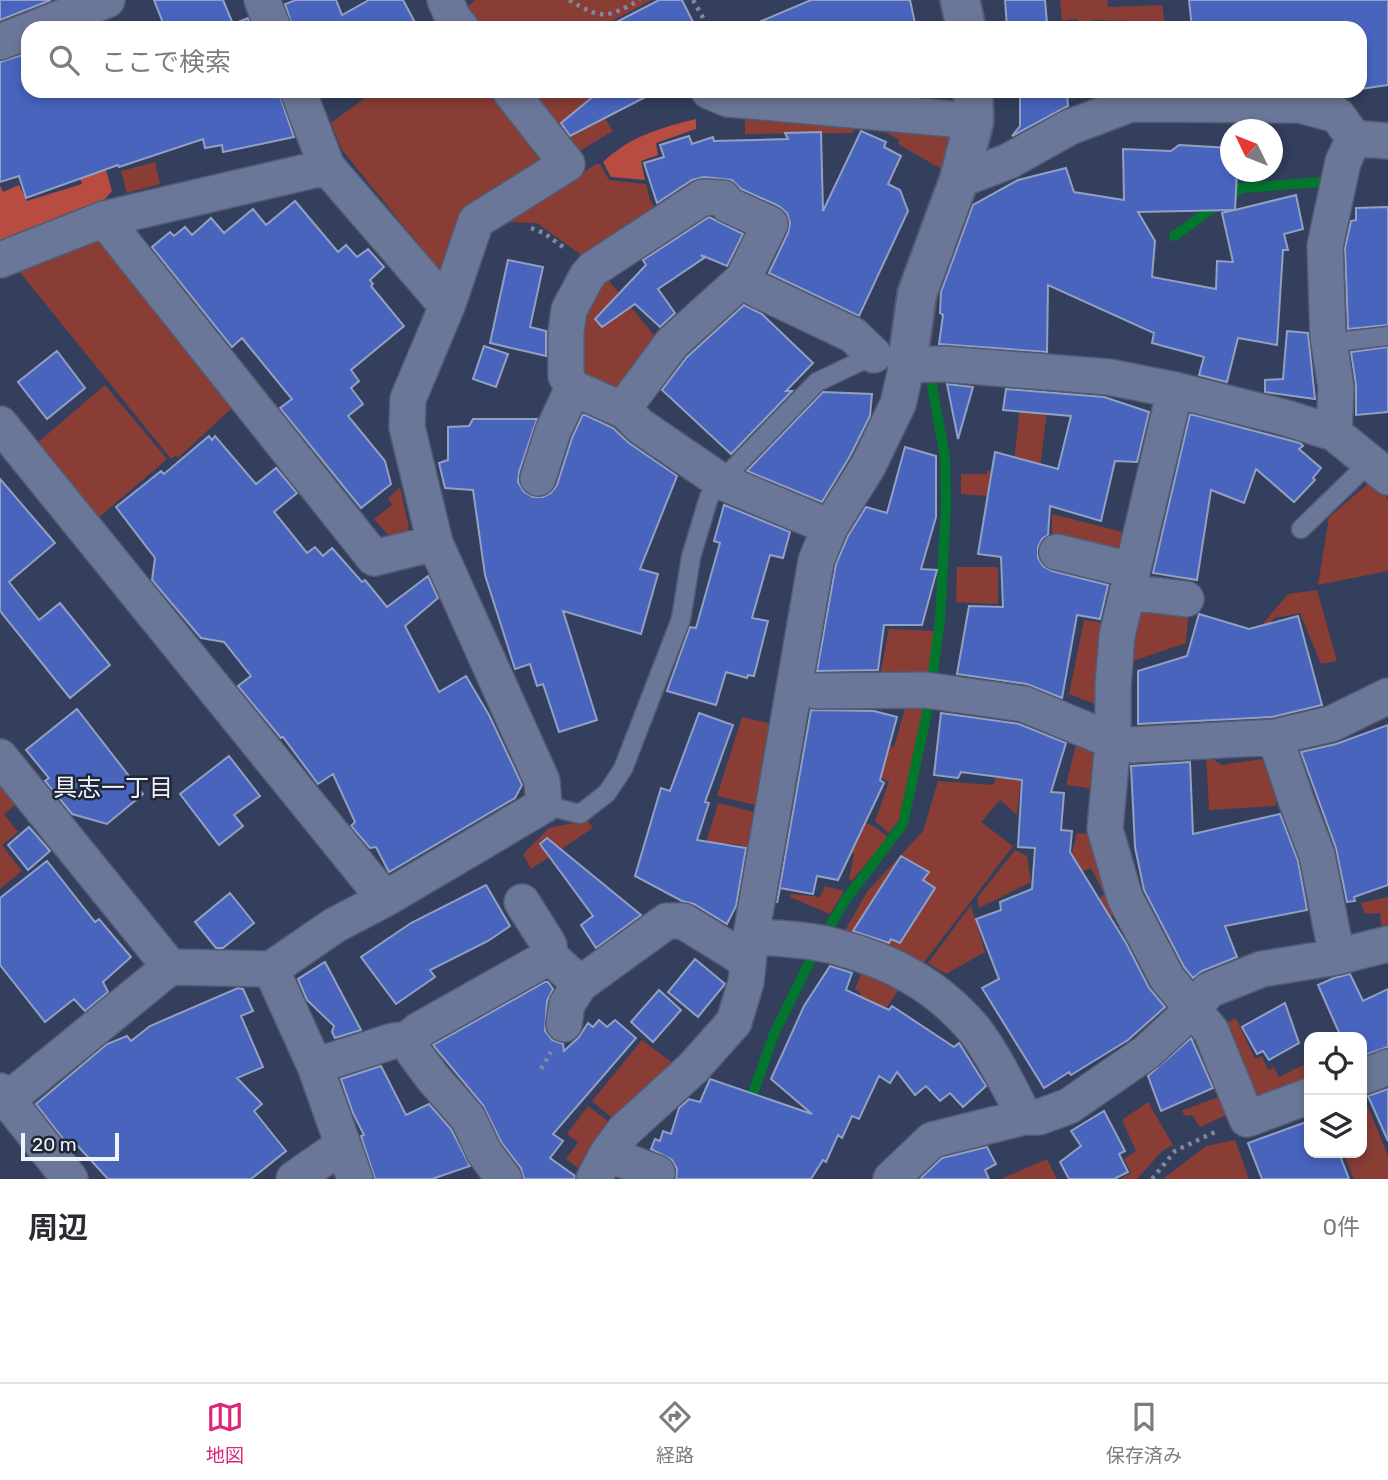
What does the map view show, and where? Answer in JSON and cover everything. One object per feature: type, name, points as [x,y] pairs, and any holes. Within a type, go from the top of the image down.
[{"type":"street","points":[[53,21],[107,0]]},
{"type":"street","points":[[262,0],[270,21]]},
{"type":"street","points":[[445,0],[455,21]]},
{"type":"street","points":[[960,0],[964,21]]},
{"type":"street","points":[[301,98],[327,167],[447,306]]},
{"type":"street","points":[[70,1179],[4,1095],[170,967],[271,970],[335,925],[385,899],[544,805],[542,781],[435,542],[407,427],[408,399],[447,306],[476,221],[567,164],[515,98]]},
{"type":"street","points":[[657,1173],[600,1166],[624,1130],[693,1068],[734,1022],[746,982],[816,561],[830,527],[874,454],[898,404],[891,360],[959,180],[974,106],[726,98]]},
{"type":"street","points":[[959,180],[1009,161],[1070,127],[1130,104],[1300,105],[1338,116],[1354,138],[1388,141]]},
{"type":"street","points":[[1334,433],[1336,388],[1329,343],[1325,246],[1343,162],[1354,138]]},
{"type":"street","points":[[0,260],[104,219],[327,167]]},
{"type":"street","points":[[625,411],[629,401],[672,343],[743,279],[770,224],[728,205],[723,198],[703,197],[593,269],[569,310],[566,376],[573,388],[625,411],[640,426],[722,482],[830,527]]},
{"type":"street","points":[[104,219],[374,558],[435,542]]},
{"type":"street","points":[[743,279],[756,289],[853,335],[891,360],[1109,377],[1175,390],[1283,417],[1334,433],[1379,470]]},
{"type":"street","points":[[538,478],[552,431],[573,388]]},
{"type":"street","points":[[1175,390],[1117,636],[1113,685],[1113,741],[1105,829],[1125,898],[1167,978],[1211,1031],[1247,1119],[1304,1098]]},
{"type":"street","points":[[0,424],[385,899]]},
{"type":"street","points":[[1057,552],[1129,581],[1186,599]]},
{"type":"street","points":[[794,688],[817,691],[934,691],[1024,704],[1113,741],[1131,745],[1275,737],[1331,724],[1388,696]]},
{"type":"street","points":[[1275,737],[1317,855],[1337,957]]},
{"type":"street","points":[[0,757],[170,967]]},
{"type":"street","points":[[522,902],[549,945],[547,958]]},
{"type":"street","points":[[564,1024],[567,1004],[580,984],[667,921],[683,920],[750,949],[824,944],[887,962],[926,986],[951,1006],[974,1030],[1024,1116]]},
{"type":"street","points":[[891,1179],[932,1140],[1024,1116],[1039,1117],[1069,1106],[1147,1052],[1193,1009],[1209,990],[1262,969],[1337,957],[1388,944]]},
{"type":"street","points":[[315,1066],[393,1041],[408,1039],[419,1030],[547,958],[555,961],[580,984]]},
{"type":"street","points":[[271,970],[315,1066],[355,1179]]},
{"type":"street","points":[[408,1039],[413,1051],[468,1118],[484,1152],[504,1179]]},
{"type":"street","points":[[1367,1075],[1388,1067]]},
{"type":"street","points":[[294,1179],[343,1145]]},
{"type":"lane","points":[[1329,343],[1388,336]]},
{"type":"lane","points":[[544,805],[580,814],[607,793],[623,769],[681,619],[691,557],[709,497],[817,382],[891,360]]},
{"type":"lane","points":[[1301,528],[1379,470]]},
{"type":"path","points":[[569,0],[595,14],[612,15],[640,0]]},
{"type":"path","points":[[693,0],[705,21]]},
{"type":"path","points":[[524,226],[544,233],[593,269]]},
{"type":"path","points":[[1152,1179],[1175,1151],[1247,1119]]},
{"type":"shaded area","points":[[475,0],[652,0],[612,21],[463,21],[458,15]]},
{"type":"shaded area","points":[[1060,0],[1107,0],[1108,7],[1162,5],[1165,21],[1077,19],[1062,21]]},
{"type":"shaded area","points":[[365,98],[498,98],[534,143],[544,163],[450,266],[437,267],[342,150],[331,123]]},
{"type":"shaded area","points":[[525,98],[592,98],[613,131],[571,156]]},
{"type":"shaded area","points":[[745,113],[859,123],[852,133],[745,134]]},
{"type":"shaded area","points":[[696,119],[696,129],[656,143],[658,155],[641,161],[645,180],[611,177],[603,162],[613,153],[635,139]]},
{"type":"shaded area","points":[[881,130],[951,136],[943,170],[898,144],[900,140]]},
{"type":"shaded area","points":[[155,162],[160,184],[127,193],[121,171]]},
{"type":"shaded area","points":[[104,163],[112,191],[105,199],[0,240],[0,185],[3,192],[19,185],[27,201],[82,184],[77,171]]},
{"type":"shaded area","points":[[600,164],[609,180],[646,184],[650,200],[660,214],[591,262],[537,223],[505,222]]},
{"type":"shaded area","points":[[92,239],[106,241],[235,405],[178,458],[176,455],[171,459],[18,270]]},
{"type":"shaded area","points":[[601,271],[658,340],[621,398],[579,379],[576,320]]},
{"type":"shaded area","points":[[105,385],[167,459],[97,519],[36,444]]},
{"type":"shaded area","points":[[1020,408],[1047,411],[1036,500],[961,494],[961,474],[1013,470]]},
{"type":"shaded area","points":[[1369,483],[1377,485],[1388,499],[1388,571],[1318,585],[1329,517]]},
{"type":"shaded area","points":[[400,487],[409,528],[403,535],[389,536],[374,519],[392,505],[388,498]]},
{"type":"shaded area","points":[[1052,514],[1127,533],[1121,556],[1052,544]]},
{"type":"shaded area","points":[[957,567],[998,567],[998,604],[956,602]]},
{"type":"shaded area","points":[[1317,590],[1337,661],[1321,664],[1300,613],[1274,618],[1270,623],[1261,626],[1288,594]]},
{"type":"shaded area","points":[[1142,602],[1189,607],[1186,643],[1127,663]]},
{"type":"shaded area","points":[[1084,620],[1109,624],[1100,706],[1069,694]]},
{"type":"shaded area","points":[[889,629],[935,631],[928,678],[879,681]]},
{"type":"shaded area","points":[[925,708],[901,818],[889,833],[875,821],[889,782],[848,760],[854,737],[894,747],[905,709]]},
{"type":"shaded area","points":[[742,717],[778,725],[760,806],[717,796]]},
{"type":"shaded area","points":[[1078,737],[1097,753],[1099,764],[1095,789],[1066,785]]},
{"type":"shaded area","points":[[1206,755],[1222,765],[1262,759],[1274,770],[1276,806],[1209,810]]},
{"type":"shaded area","points":[[1003,764],[1022,768],[1017,815],[1000,800],[981,822],[1013,846],[922,965],[843,934],[867,892],[923,831],[938,781],[993,785]]},
{"type":"shaded area","points":[[0,786],[15,805],[4,814],[18,832],[2,845],[22,871],[0,889]]},
{"type":"shaded area","points":[[718,803],[759,813],[752,848],[729,843],[718,871],[700,863]]},
{"type":"shaded area","points":[[834,809],[875,827],[888,837],[852,881],[849,879],[854,854],[826,847]]},
{"type":"shaded area","points":[[587,820],[593,828],[531,869],[523,854],[549,828]]},
{"type":"shaded area","points":[[1077,833],[1093,834],[1116,913],[1109,917],[1099,899],[1104,894],[1091,868],[1041,889],[1069,865]]},
{"type":"shaded area","points":[[1015,850],[1027,856],[1031,882],[979,908],[977,898]]},
{"type":"shaded area","points":[[825,886],[844,891],[830,914],[790,897],[791,894],[820,897]]},
{"type":"shaded area","points":[[1388,897],[1388,933],[1382,937],[1380,913],[1365,914],[1361,903]]},
{"type":"shaded area","points":[[971,905],[985,952],[946,974],[928,963]]},
{"type":"shaded area","points":[[864,966],[901,986],[851,1062],[833,1054],[861,993],[855,989]]},
{"type":"shaded area","points":[[1236,1018],[1255,1059],[1262,1056],[1268,1070],[1274,1067],[1279,1077],[1304,1064],[1304,1087],[1255,1105],[1219,1027]]},
{"type":"shaded area","points":[[642,1040],[678,1067],[617,1122],[592,1101]]},
{"type":"shaded area","points":[[1226,1094],[1233,1112],[1200,1127],[1192,1115],[1186,1116],[1181,1111]]},
{"type":"shaded area","points":[[1148,1102],[1173,1145],[1162,1151],[1137,1179],[1120,1179],[1131,1173],[1124,1159],[1136,1151],[1122,1120]]},
{"type":"shaded area","points":[[588,1106],[614,1126],[581,1170],[566,1159],[578,1142],[567,1134]]},
{"type":"shaded area","points":[[1367,1108],[1388,1156],[1388,1179],[1354,1179],[1345,1158],[1367,1158]]},
{"type":"shaded area","points":[[1235,1140],[1249,1179],[1163,1179],[1206,1146]]},
{"type":"shaded area","points":[[1047,1159],[1057,1179],[1003,1179],[1003,1178]]},
{"type":"building","points":[[0,0],[51,0],[0,20]]},
{"type":"building","points":[[154,0],[223,0],[232,21],[162,21]]},
{"type":"building","points":[[296,0],[336,0],[342,15],[369,0],[403,0],[414,21],[291,21],[285,4]]},
{"type":"building","points":[[659,0],[682,0],[692,21],[618,21]]},
{"type":"building","points":[[811,0],[910,0],[914,21],[762,21]]},
{"type":"building","points":[[1005,0],[1045,0],[1047,21],[1007,21]]},
{"type":"building","points":[[1189,0],[1388,0],[1388,85],[1367,88],[1367,21],[1191,21]]},
{"type":"building","points":[[21,55],[21,98],[280,98],[294,137],[223,152],[222,145],[205,148],[203,139],[119,167],[118,165],[26,198],[19,176],[0,182],[0,62]]},
{"type":"building","points":[[591,98],[643,98],[570,136],[561,123]]},
{"type":"building","points":[[1020,98],[1067,98],[1068,106],[1012,136],[1020,126]]},
{"type":"building","points":[[861,131],[886,142],[884,147],[901,156],[888,184],[900,190],[908,211],[859,316],[769,273],[790,223],[787,213],[779,206],[741,189],[732,180],[704,177],[692,180],[657,203],[644,163],[664,157],[660,145],[689,136],[692,144],[713,137],[714,141],[788,139],[785,133],[821,132],[823,211]]},
{"type":"building","points":[[1179,145],[1220,147],[1220,182],[1236,182],[1235,210],[1296,195],[1303,229],[1284,234],[1288,250],[1283,250],[1277,345],[1238,338],[1227,382],[1199,375],[1204,357],[1152,343],[1154,333],[1048,285],[1047,352],[939,344],[943,315],[940,313],[941,292],[973,205],[1018,180],[1066,168],[1074,192],[1124,200],[1123,149],[1171,151]],"holes":[[[1234,210],[1222,213],[1233,262],[1217,261],[1216,289],[1152,277],[1155,241],[1138,212]]]},
{"type":"building","points":[[295,201],[338,252],[346,245],[357,257],[368,249],[384,267],[370,280],[373,284],[371,286],[404,326],[351,370],[359,381],[351,388],[363,404],[348,416],[385,461],[391,484],[361,508],[280,408],[292,399],[242,338],[232,347],[152,247],[170,232],[174,236],[185,227],[192,235],[211,218],[224,233],[253,209],[266,225]]},
{"type":"building","points":[[1388,207],[1388,325],[1348,329],[1345,248],[1351,221],[1356,220],[1356,208]]},
{"type":"building","points":[[709,217],[743,234],[727,266],[701,255],[704,258],[658,289],[675,313],[660,327],[635,304],[602,327],[595,319],[646,265],[643,260]]},
{"type":"building","points":[[508,260],[543,267],[530,327],[546,331],[546,356],[490,343]]},
{"type":"building","points":[[744,305],[762,314],[813,363],[786,391],[792,391],[731,454],[662,390],[687,357]]},
{"type":"building","points":[[1287,331],[1308,333],[1315,399],[1265,392],[1265,380],[1283,379]]},
{"type":"building","points":[[484,346],[508,354],[496,387],[473,379]]},
{"type":"building","points":[[1388,347],[1388,412],[1356,415],[1356,385],[1351,352]]},
{"type":"building","points":[[57,351],[85,388],[47,419],[18,382]]},
{"type":"building","points":[[947,384],[973,387],[958,439]]},
{"type":"building","points":[[1006,389],[1104,397],[1149,412],[1137,462],[1115,461],[1101,521],[1050,506],[1048,535],[1038,547],[1038,558],[1043,566],[1052,571],[1108,585],[1100,619],[1077,615],[1062,698],[1027,684],[957,674],[969,606],[1003,607],[1001,557],[978,554],[995,452],[1058,469],[1071,416],[1003,410]]},
{"type":"building","points":[[823,392],[872,394],[870,416],[822,502],[747,471]]},
{"type":"building","points":[[583,414],[613,428],[629,443],[677,476],[640,569],[658,574],[641,634],[563,611],[597,720],[559,732],[543,684],[537,686],[530,664],[515,669],[485,575],[473,490],[445,488],[439,463],[448,460],[448,427],[469,426],[473,419],[537,419],[518,482],[524,492],[533,497],[543,497],[551,493],[557,485]]},
{"type":"building","points":[[1190,414],[1300,443],[1303,446],[1299,449],[1321,468],[1313,478],[1315,480],[1294,502],[1256,469],[1244,503],[1211,490],[1197,580],[1153,573]]},
{"type":"building","points":[[209,436],[212,440],[215,436],[256,484],[276,468],[297,493],[274,512],[307,553],[315,547],[323,556],[332,548],[362,582],[365,580],[387,607],[428,576],[438,598],[405,626],[439,692],[466,676],[489,715],[522,785],[515,798],[389,872],[376,847],[370,848],[351,826],[355,822],[333,774],[318,784],[283,737],[281,738],[238,686],[251,676],[224,642],[201,638],[152,580],[155,558],[116,507],[161,471],[164,474]]},
{"type":"building","points":[[905,447],[936,456],[936,517],[921,569],[937,570],[922,625],[884,625],[878,670],[817,671],[836,564],[848,536],[866,507],[887,513]]},
{"type":"building","points":[[0,479],[55,543],[9,582],[39,620],[60,603],[110,665],[70,698],[0,611]]},
{"type":"building","points":[[724,505],[790,532],[783,558],[770,555],[752,618],[768,621],[754,676],[748,675],[747,678],[726,672],[716,705],[667,691],[690,627],[696,628],[720,543],[714,541]]},
{"type":"building","points":[[1199,614],[1249,629],[1298,616],[1322,705],[1272,717],[1138,724],[1138,671],[1187,656]]},
{"type":"building","points":[[77,709],[143,794],[107,824],[72,814],[45,781],[49,778],[26,750]]},
{"type":"building","points":[[811,710],[874,711],[897,717],[880,780],[884,783],[838,880],[817,876],[813,894],[780,888],[777,903]]},
{"type":"building","points":[[699,713],[733,725],[705,802],[709,803],[697,840],[746,848],[736,906],[727,924],[694,904],[682,901],[635,876],[661,788],[670,791]]},
{"type":"building","points":[[941,713],[1019,724],[1066,743],[1051,792],[1064,793],[1061,830],[1072,831],[1070,852],[1126,943],[1149,988],[1165,1007],[1128,1040],[1071,1075],[1069,1072],[1044,1088],[982,988],[999,979],[976,919],[1001,910],[1000,902],[1032,889],[1035,848],[1018,847],[1022,780],[961,772],[958,778],[934,775]]},
{"type":"building","points":[[1388,725],[1388,885],[1354,897],[1355,901],[1347,902],[1336,848],[1301,752],[1336,744]]},
{"type":"building","points":[[229,756],[260,796],[234,815],[243,826],[219,845],[180,794]]},
{"type":"building","points":[[1190,762],[1193,834],[1280,814],[1298,861],[1307,910],[1225,926],[1237,957],[1202,971],[1193,978],[1184,967],[1144,890],[1135,847],[1131,766]]},
{"type":"building","points":[[29,827],[50,851],[28,870],[8,845]]},
{"type":"building","points":[[547,838],[641,915],[596,948],[581,925],[593,916],[540,844]]},
{"type":"building","points":[[901,856],[929,872],[923,880],[935,888],[900,943],[891,939],[889,943],[853,931]]},
{"type":"building","points":[[47,861],[95,922],[99,919],[131,957],[103,982],[108,992],[85,1011],[74,999],[45,1022],[0,965],[0,898]]},
{"type":"building","points":[[486,885],[510,926],[488,941],[430,970],[435,977],[396,1004],[361,957],[411,923]]},
{"type":"building","points":[[230,893],[254,923],[223,948],[216,948],[195,922]]},
{"type":"building","points":[[695,959],[725,984],[698,1017],[668,992]]},
{"type":"building","points":[[325,962],[361,1030],[335,1038],[332,1032],[334,1026],[307,1000],[298,979]]},
{"type":"building","points":[[830,966],[852,973],[846,990],[889,1010],[892,1006],[954,1047],[959,1043],[986,1086],[963,1107],[950,1093],[940,1101],[926,1086],[915,1095],[897,1072],[890,1083],[879,1076],[859,1119],[852,1116],[842,1138],[838,1135],[826,1162],[823,1160],[811,1179],[676,1179],[677,1169],[672,1160],[651,1149],[655,1139],[660,1141],[663,1131],[671,1134],[679,1108],[689,1099],[700,1102],[710,1079],[812,1114],[771,1079],[804,1006]]},
{"type":"building","points":[[1350,974],[1363,1001],[1388,989],[1388,1047],[1367,1054],[1367,1032],[1339,1032],[1318,985]]},
{"type":"building","points":[[545,982],[553,989],[547,1001],[545,1031],[552,1040],[563,1044],[564,1051],[579,1037],[588,1023],[593,1027],[599,1020],[607,1027],[615,1020],[636,1038],[553,1134],[563,1141],[550,1158],[575,1176],[574,1179],[524,1179],[521,1168],[501,1142],[483,1105],[433,1045]]},
{"type":"building","points":[[238,988],[243,989],[253,1011],[241,1016],[263,1067],[237,1078],[262,1104],[254,1111],[286,1151],[251,1179],[108,1179],[76,1144],[71,1149],[36,1104],[107,1044],[127,1036],[131,1041],[150,1026]]},
{"type":"building","points":[[659,990],[681,1010],[653,1042],[631,1022]]},
{"type":"building","points":[[1285,1003],[1299,1043],[1269,1060],[1263,1051],[1257,1054],[1242,1027]]},
{"type":"building","points":[[1191,1038],[1213,1088],[1161,1111],[1148,1076]]},
{"type":"building","points":[[381,1066],[406,1115],[429,1104],[451,1129],[470,1166],[432,1179],[375,1179],[361,1136],[364,1135],[341,1079]]},
{"type":"building","points":[[1388,1089],[1388,1141],[1368,1096]]},
{"type":"building","points":[[1104,1111],[1125,1151],[1119,1154],[1128,1172],[1114,1179],[1069,1179],[1060,1162],[1081,1146],[1071,1131]]},
{"type":"building","points":[[1304,1123],[1304,1158],[1341,1158],[1349,1179],[1262,1179],[1248,1143]]},
{"type":"building","points":[[987,1147],[996,1164],[985,1170],[989,1179],[920,1179],[942,1158]]},
{"type":"waterway","points":[[1174,236],[1241,188],[1322,182]]},
{"type":"waterway","points":[[824,936],[846,899],[903,824],[929,703],[940,619],[946,505],[945,457],[932,386]]},
{"type":"waterway","points":[[749,1105],[774,1034],[816,949]]},
{"type":"district","name":"具志一丁目","points":[[113,788]]}]
